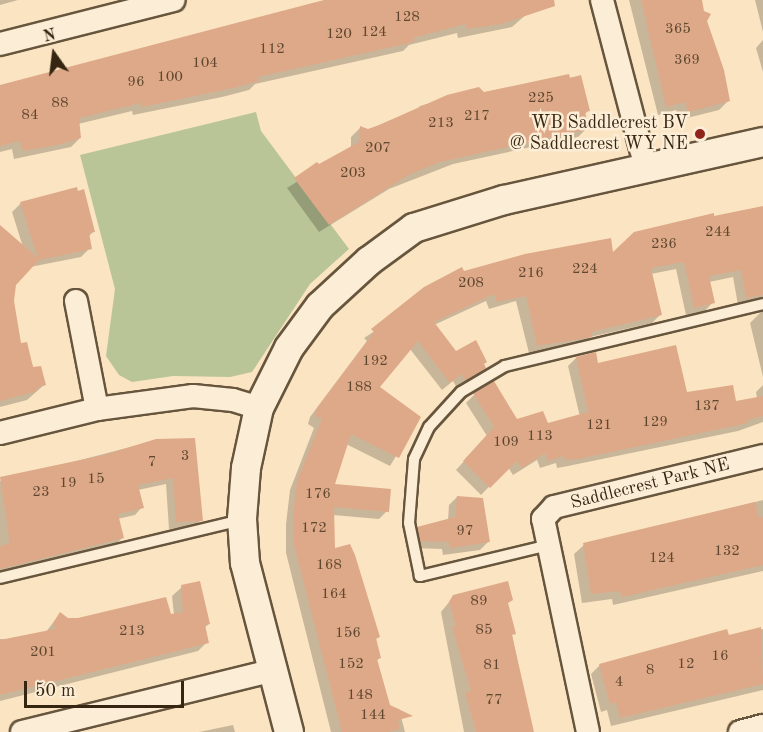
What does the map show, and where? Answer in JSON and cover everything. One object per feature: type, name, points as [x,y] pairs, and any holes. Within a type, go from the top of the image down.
[{"type":"street","points":[[0,44],[174,0]]},
{"type":"street","points":[[602,0],[646,168]]},
{"type":"street","points":[[289,732],[245,563],[242,519],[246,468],[259,408],[289,348],[320,306],[369,261],[414,228],[504,200],[763,142]]},
{"type":"street","points":[[76,301],[97,409]]},
{"type":"street","points":[[0,434],[97,409],[193,396],[233,400],[259,408]]},
{"type":"street","name":"Saddlecrest Park NE","points":[[588,732],[543,519],[554,507],[763,456]]},
{"type":"street","points":[[22,732],[274,670]]},
{"type":"street","points":[[740,732],[763,726]]},
{"type":"lane","points":[[549,545],[420,576],[410,523],[414,459],[429,427],[461,392],[505,366],[763,304]]},
{"type":"lane","points":[[0,578],[242,519]]},
{"type":"green space","points":[[256,112],[261,131],[349,249],[310,284],[252,372],[230,377],[173,376],[132,382],[119,375],[106,356],[115,289],[80,155]]},
{"type":"building","points":[[324,0],[554,0],[555,6],[501,24],[467,29],[465,24],[413,38],[414,42],[258,77],[259,81],[233,88],[142,107],[141,103],[79,118],[81,138],[57,145],[23,151],[20,141],[0,146],[0,85]]},
{"type":"building","points":[[641,0],[702,0],[704,11],[711,14],[707,21],[724,70],[730,101],[688,112],[685,102],[666,107]]},
{"type":"building","points":[[569,74],[570,78],[581,75],[590,111],[585,112],[589,129],[440,162],[410,174],[329,225],[294,178],[317,162],[319,164],[359,142],[360,126],[368,129],[447,95],[479,87],[484,92]]},
{"type":"building","points":[[77,187],[78,191],[84,189],[95,232],[89,233],[92,249],[39,260],[16,285],[14,301],[21,343],[27,342],[33,367],[41,366],[46,385],[36,388],[37,391],[0,401],[0,225],[38,258],[20,202]]},
{"type":"building","points":[[763,206],[763,295],[746,298],[741,270],[709,276],[715,303],[694,308],[684,262],[651,268],[662,315],[591,332],[592,337],[537,346],[526,296],[497,302],[494,294],[434,322],[456,351],[476,340],[487,362],[484,364],[486,368],[466,381],[462,374],[450,383],[418,341],[380,387],[421,417],[399,458],[351,434],[335,484],[391,489],[389,512],[334,507],[335,548],[350,544],[355,555],[380,637],[376,638],[381,658],[377,659],[390,705],[413,716],[398,720],[400,729],[389,732],[342,732],[294,545],[293,515],[297,481],[322,419],[315,416],[317,408],[374,332],[371,329],[424,287],[462,267],[464,271],[525,254],[611,238],[613,252],[634,232],[714,213],[714,216]]},
{"type":"building","points":[[676,345],[687,392],[733,385],[736,401],[763,396],[763,416],[747,420],[748,423],[578,459],[565,460],[564,456],[548,461],[545,453],[522,468],[517,461],[490,488],[463,461],[494,427],[473,393],[494,381],[517,419],[543,411],[548,423],[588,412],[576,357],[596,352],[598,363]]},
{"type":"building","points":[[195,438],[203,521],[176,522],[173,478],[138,485],[144,508],[118,514],[124,538],[0,569],[0,546],[10,543],[0,477],[104,455],[156,439]]},
{"type":"building","points":[[457,496],[483,498],[490,542],[450,548],[449,542],[420,541],[417,527],[455,517]]},
{"type":"building","points":[[755,502],[759,518],[763,517],[763,565],[622,597],[620,591],[591,594],[583,543]]},
{"type":"building","points":[[200,581],[210,624],[205,625],[209,643],[0,695],[0,640],[55,629],[53,623],[60,612],[68,618],[78,618],[166,597],[171,614],[183,612],[181,585]]},
{"type":"building","points":[[508,581],[513,600],[508,603],[516,634],[512,635],[534,732],[476,732],[465,692],[471,691],[452,627],[456,626],[449,602],[453,595]]},
{"type":"building","points":[[761,627],[763,684],[620,718],[616,702],[610,704],[599,664],[727,629],[729,635]]},
{"type":"place","name":"WB Saddlecrest BV @ Saddlecrest WY NE","points":[[700,134]]}]
